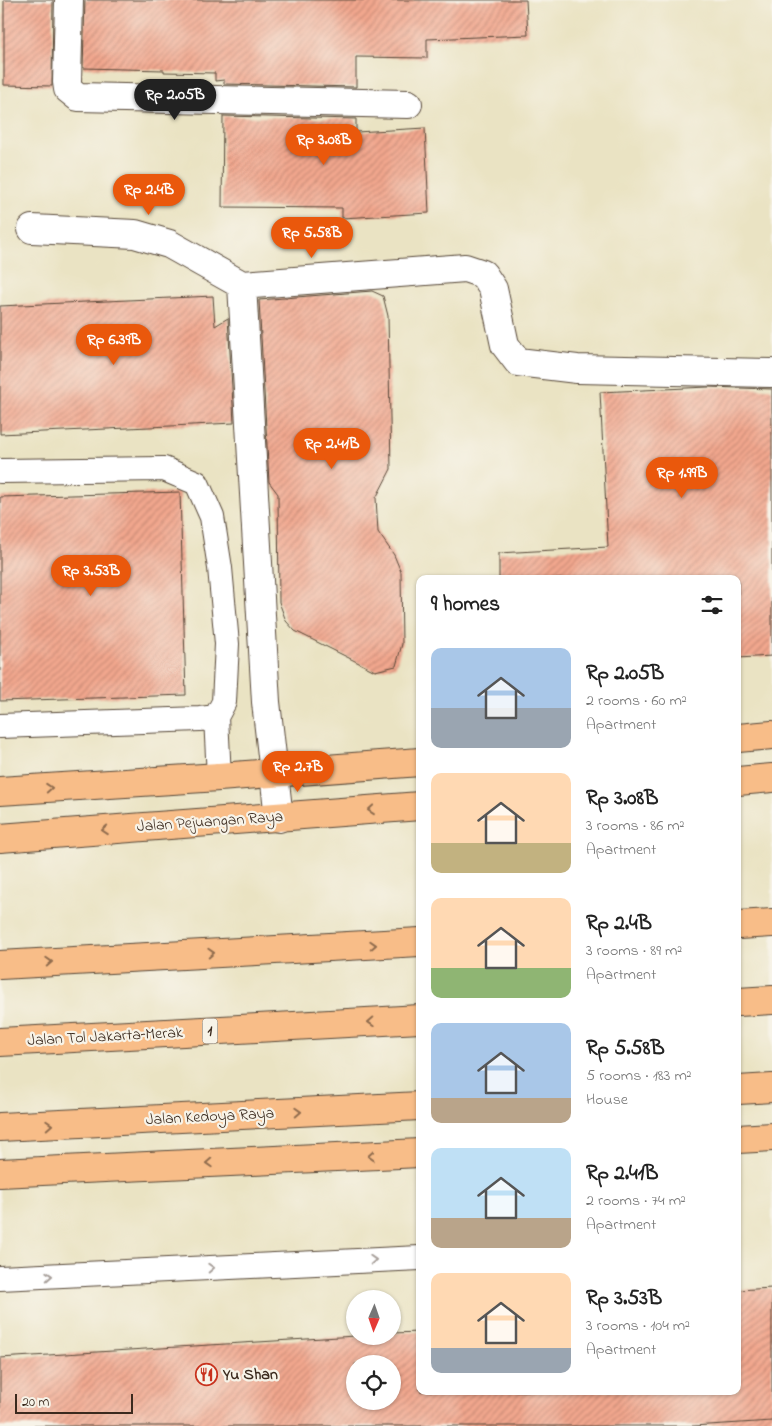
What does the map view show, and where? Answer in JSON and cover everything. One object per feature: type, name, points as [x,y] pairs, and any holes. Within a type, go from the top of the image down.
[{"type":"main road","points":[[741,738],[772,735]]},
{"type":"main road","points":[[0,791],[416,762]]},
{"type":"main road","points":[[741,781],[772,778]]},
{"type":"main road","name":"Jalan Pejuangan Raya","points":[[0,838],[416,806]]},
{"type":"main road","points":[[741,925],[772,923]]},
{"type":"main road","points":[[0,965],[416,942]]},
{"type":"main road","points":[[741,1002],[772,1000]]},
{"type":"main road","name":"Jalan Tol Jakarta–Merak","points":[[0,1042],[416,1019]]},
{"type":"main road","points":[[741,1090],[772,1088]]},
{"type":"main road","name":"Jalan Kedoya Raya","points":[[0,1127],[416,1106]]},
{"type":"main road","points":[[741,1139],[772,1137]]},
{"type":"main road","points":[[0,1172],[416,1153]]},
{"type":"street","points":[[69,0],[67,82],[68,88],[78,97],[408,104]]},
{"type":"street","points":[[32,229],[135,234],[169,244],[242,285],[465,268],[483,274],[493,290],[505,345],[518,362],[577,369],[772,372]]},
{"type":"street","points":[[242,285],[266,702],[279,818]]},
{"type":"lane","points":[[0,470],[164,469],[197,483],[212,517],[220,568],[227,644],[224,702],[216,717],[219,777]]},
{"type":"lane","points":[[0,726],[200,720],[216,717]]},
{"type":"lane","points":[[0,1278],[416,1258]]},
{"type":"building","points":[[4,0],[53,0],[52,86],[4,85]]},
{"type":"building","points":[[85,0],[526,0],[528,35],[427,39],[427,58],[356,57],[356,87],[224,84],[224,80],[215,81],[215,73],[83,68]]},
{"type":"building","points":[[223,116],[356,119],[356,132],[425,128],[429,213],[342,218],[342,208],[222,207]]},
{"type":"building","points":[[372,291],[383,296],[388,316],[391,469],[376,498],[378,532],[394,555],[401,572],[402,644],[396,666],[375,671],[295,631],[286,621],[279,602],[278,494],[269,482],[259,300]]},
{"type":"building","points":[[213,296],[215,326],[228,318],[234,423],[0,434],[0,306]]},
{"type":"building","points":[[708,387],[772,389],[772,656],[741,658],[741,575],[499,575],[499,553],[608,547],[600,392]]},
{"type":"building","points":[[180,492],[186,695],[0,701],[0,497]]},
{"type":"building","points":[[772,1288],[772,1421],[693,1426],[0,1426],[0,1358],[346,1337],[346,1345],[401,1345],[401,1333],[416,1332],[416,1395],[741,1395],[741,1290]]},
{"type":"place","name":"Yu Shan","points":[[207,1375]]}]
